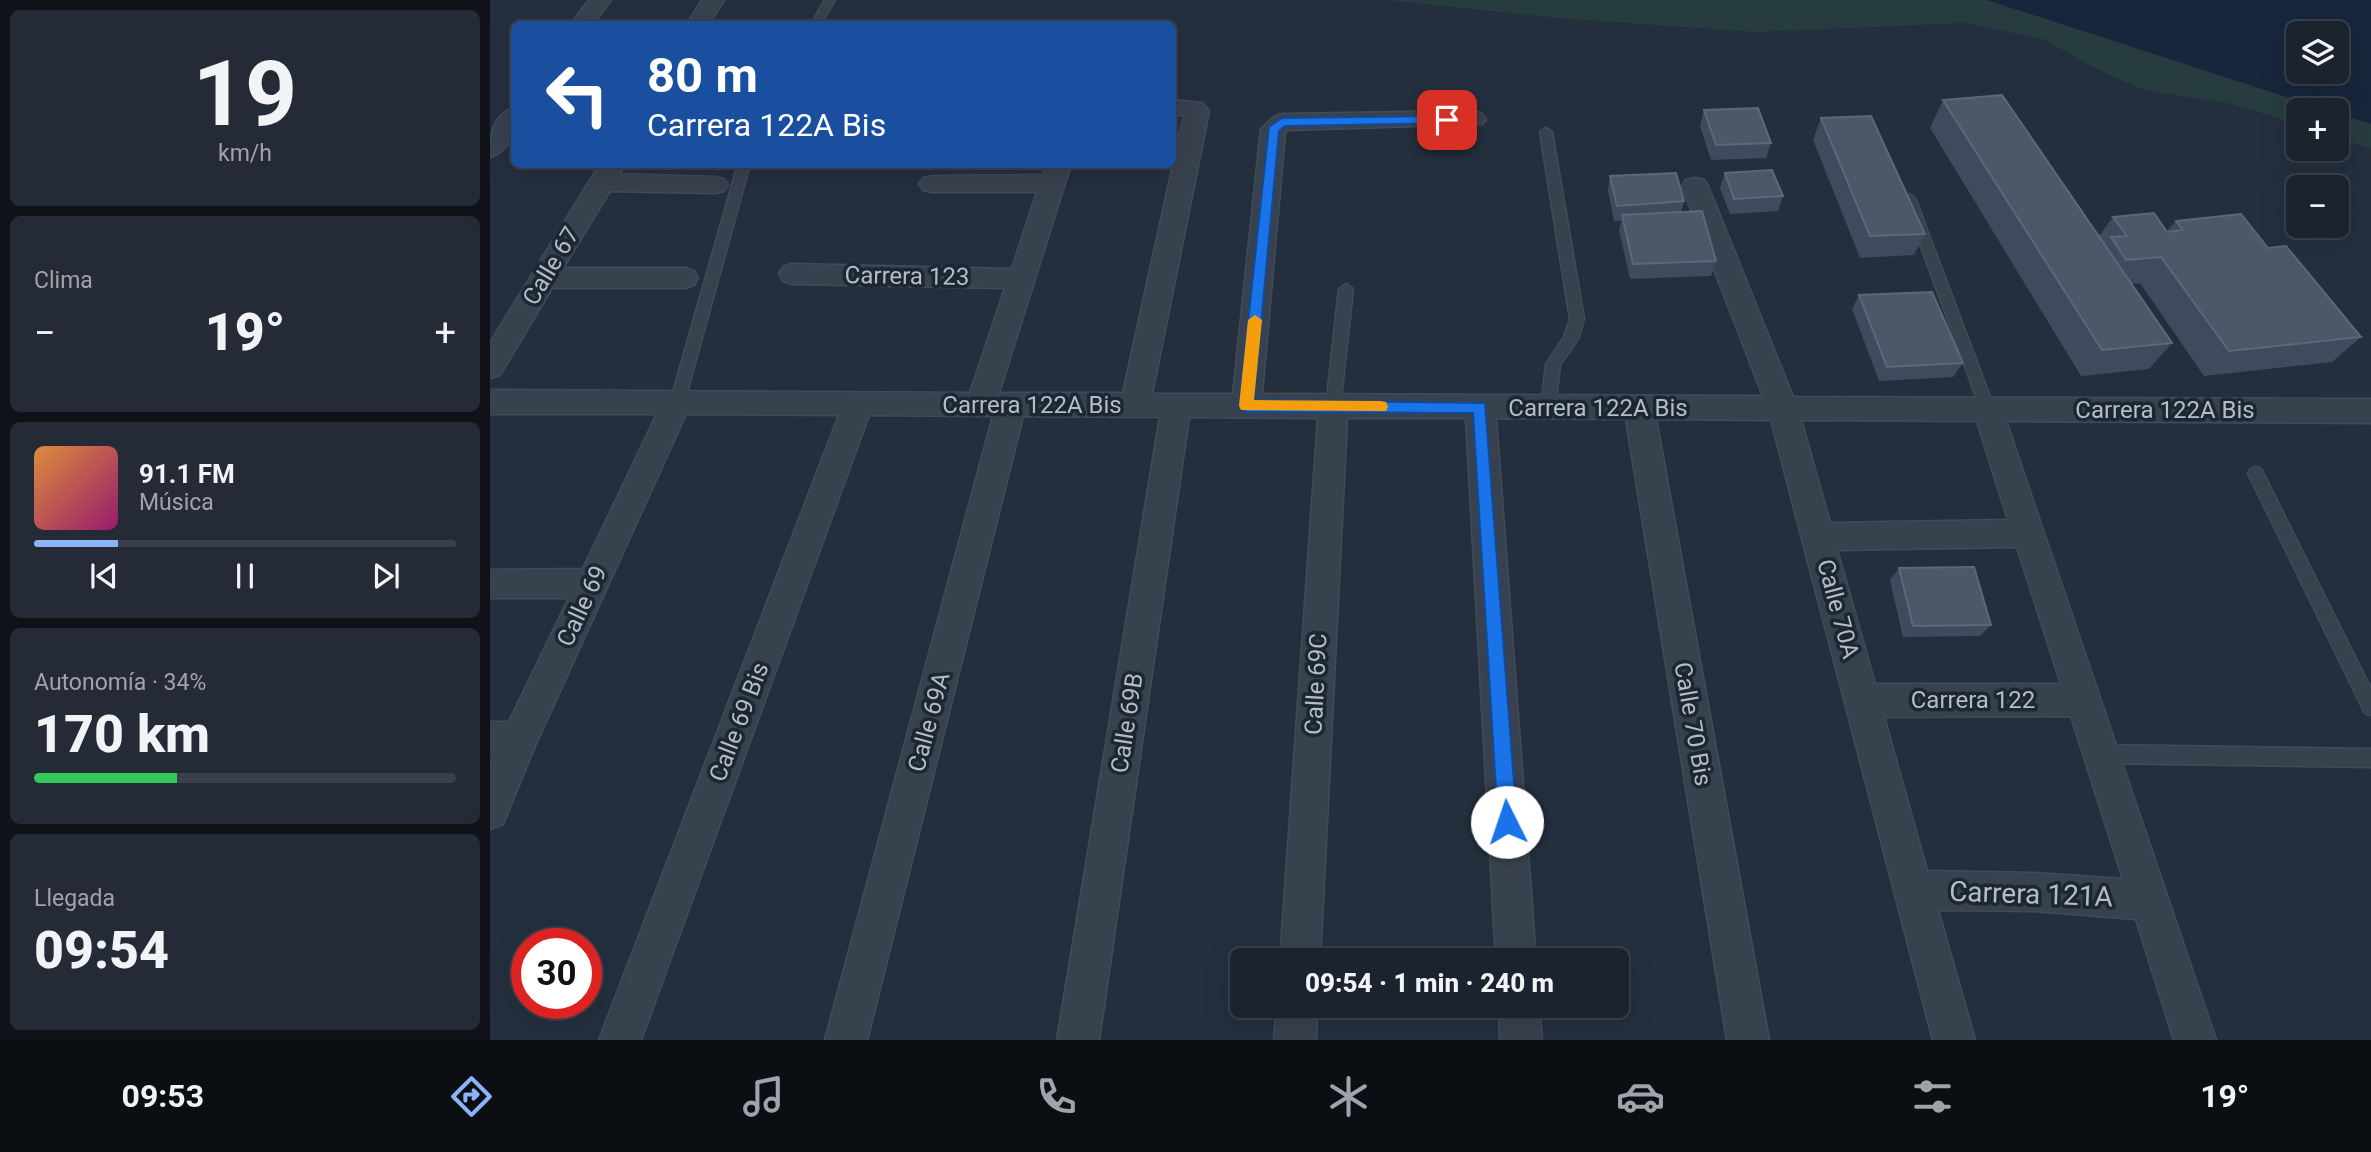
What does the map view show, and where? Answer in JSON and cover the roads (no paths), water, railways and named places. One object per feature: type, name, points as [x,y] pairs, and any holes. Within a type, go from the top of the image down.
[{"type":"street","points":[[584,21],[600,0]]},
{"type":"street","points":[[700,21],[713,0]]},
{"type":"street","points":[[1135,405],[1197,111],[1184,108]]},
{"type":"street","points":[[490,149],[511,120]]},
{"type":"street","points":[[1246,406],[1273,129],[1282,122],[1474,120]]},
{"type":"street","points":[[608,173],[715,185]]},
{"type":"street","name":"Calle 67","points":[[490,367],[608,173]]},
{"type":"street","points":[[932,184],[1055,174]]},
{"type":"street","name":"Calle 69A","points":[[846,1040],[996,405],[1021,279],[1055,174]]},
{"type":"street","name":"Calle 70A","points":[[1695,186],[1783,408],[1954,1040]]},
{"type":"street","name":"Carrera 123","points":[[792,274],[1021,279]]},
{"type":"street","points":[[544,278],[685,278]]},
{"type":"street","name":"Carrera 122A Bis","points":[[490,402],[2371,411]]},
{"type":"street","name":"Calle 69","points":[[490,811],[504,740],[593,583],[677,403]]},
{"type":"street","name":"Calle 69 Bis","points":[[620,1040],[858,404]]},
{"type":"street","name":"Calle 69B","points":[[1078,1040],[1176,406]]},
{"type":"street","name":"Calle 69C","points":[[1301,948],[1333,407]]},
{"type":"street","points":[[1480,407],[1515,948]]},
{"type":"street","name":"Calle 70 Bis","points":[[1639,408],[1748,1040]]},
{"type":"street","points":[[1988,410],[2195,1040]]},
{"type":"street","points":[[1819,537],[2028,533]]},
{"type":"street","points":[[490,583],[593,583]]},
{"type":"street","name":"Carrera 122","points":[[1863,701],[2083,700]]},
{"type":"street","name":"Carrera 121A","points":[[1914,890],[2034,892],[2148,900]]},
{"type":"street","points":[[1296,1040],[1297,1018]]},
{"type":"street","points":[[1520,1018],[1521,1040]]},
{"type":"lane","points":[[818,21],[830,0]]},
{"type":"lane","points":[[1546,131],[1577,319],[1571,339],[1553,363],[1548,407]]},
{"type":"lane","points":[[677,403],[743,168]]},
{"type":"lane","points":[[1909,198],[1988,410]]},
{"type":"lane","points":[[1333,407],[1346,289]]},
{"type":"lane","points":[[2256,473],[2371,707]]},
{"type":"lane","points":[[2101,754],[2371,758]]},
{"type":"water","points":[[1987,0],[2371,0],[2371,124],[2349,117],[2349,98],[2290,98]]}]
